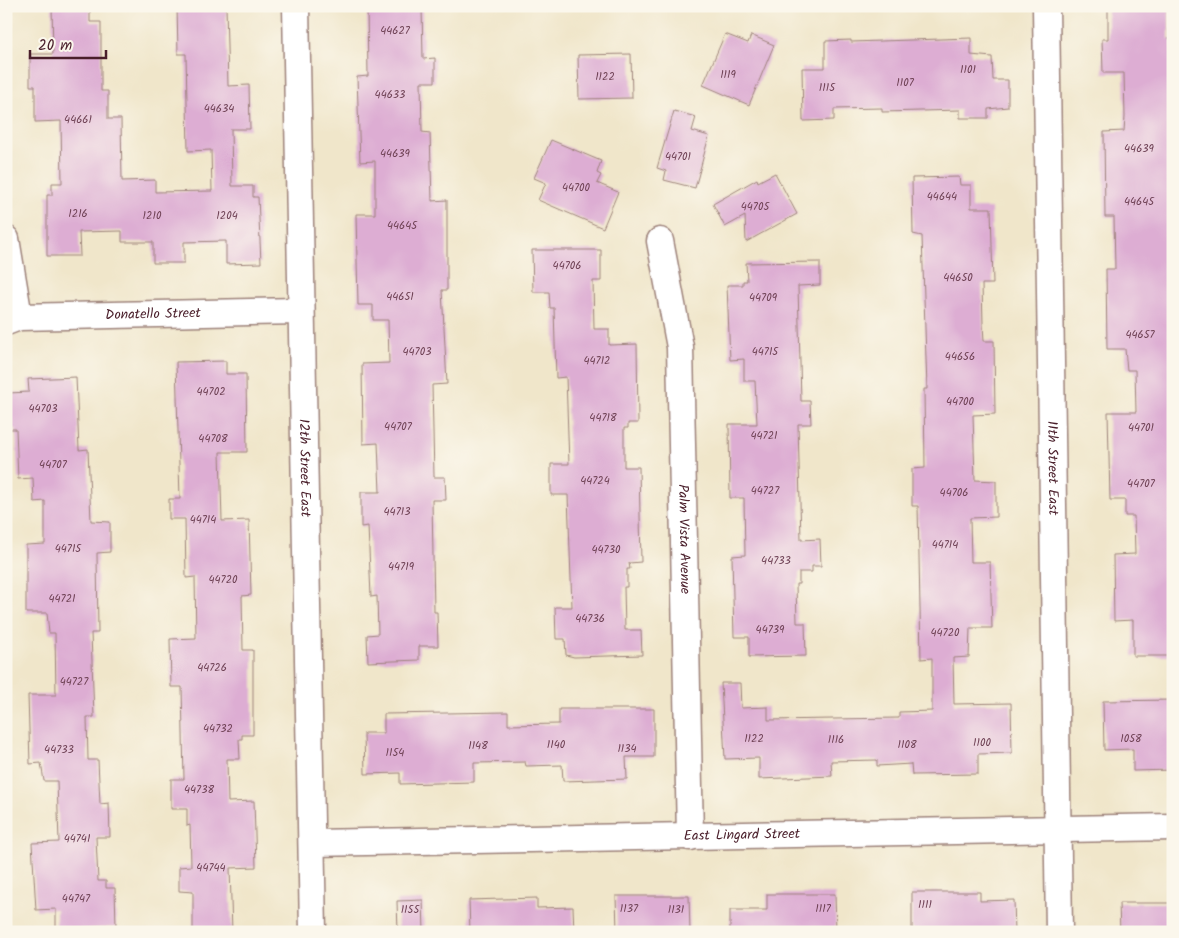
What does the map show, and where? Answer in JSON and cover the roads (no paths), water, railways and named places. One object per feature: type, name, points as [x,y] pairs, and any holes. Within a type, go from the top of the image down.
[{"type":"street","name":"12th Street East","points":[[296,6],[300,311],[313,932]]},
{"type":"street","name":"11th Street East","points":[[1046,6],[1059,932]]},
{"type":"street","points":[[6,239],[13,320]]},
{"type":"street","name":"Palm Vista Avenue","points":[[660,241],[680,347],[690,837]]},
{"type":"street","name":"Donatello Street","points":[[13,320],[300,311]]},
{"type":"street","name":"East Lingard Street","points":[[312,843],[1173,827]]}]
